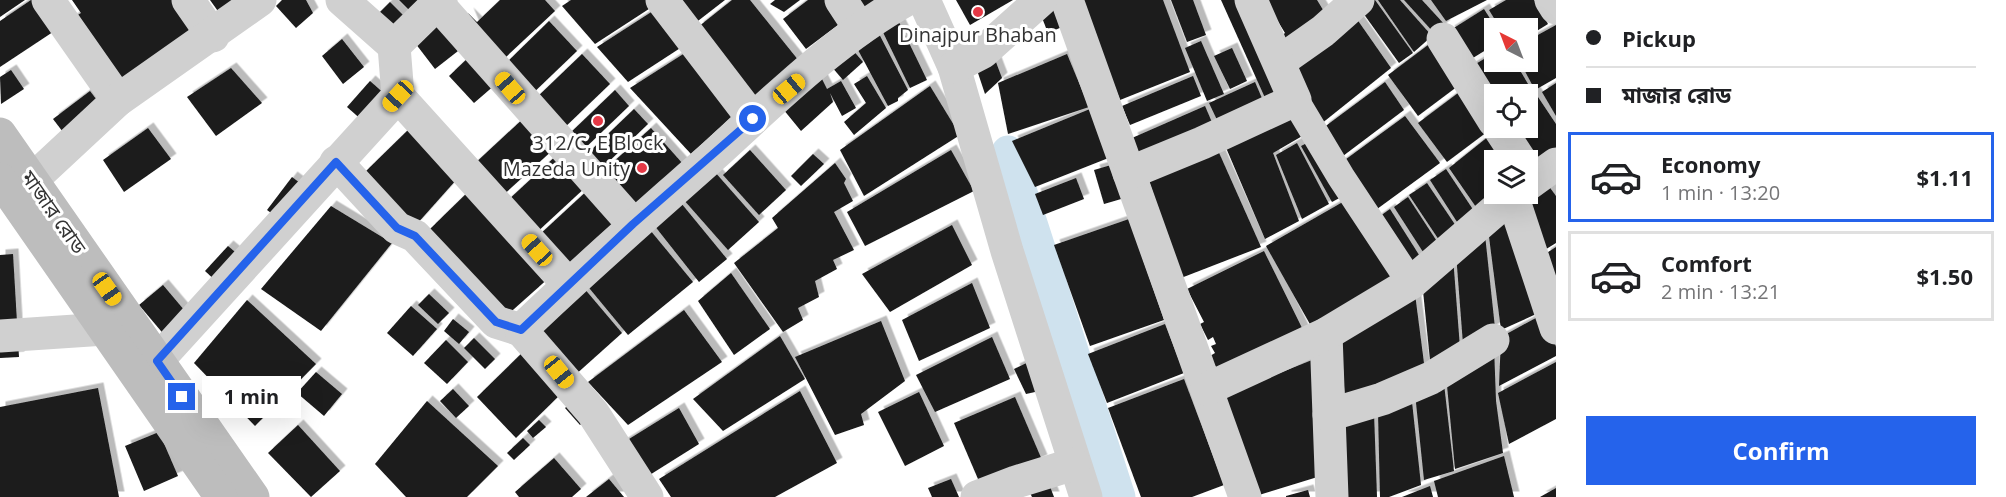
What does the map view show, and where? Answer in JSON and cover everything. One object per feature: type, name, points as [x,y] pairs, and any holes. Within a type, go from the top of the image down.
[{"type":"main road","name":"মাজার রোড","points":[[0,134],[253,497]]},
{"type":"main road","name":"মাজার রোড","points":[[0,179],[220,497]]},
{"type":"street","points":[[48,0],[118,100]]},
{"type":"street","points":[[188,0],[213,36]]},
{"type":"street","points":[[32,180],[118,100],[213,36],[260,0]]},
{"type":"street","points":[[342,0],[394,46],[398,96],[568,284]]},
{"type":"street","points":[[662,0],[753,119]]},
{"type":"street","points":[[842,0],[860,29]]},
{"type":"street","points":[[521,330],[633,224],[753,119],[860,29],[906,0]]},
{"type":"street","points":[[924,0],[954,67],[1007,251],[1086,497]]},
{"type":"street","points":[[954,67],[983,52],[1041,0]]},
{"type":"street","points":[[1067,0],[1245,497]]},
{"type":"street","points":[[1251,0],[1295,100],[1341,177],[1411,283]]},
{"type":"street","points":[[1279,62],[1323,32],[1358,0]]},
{"type":"street","points":[[1551,0],[1556,8]]},
{"type":"street","points":[[394,46],[439,2],[633,224]]},
{"type":"street","points":[[1443,39],[1484,105]]},
{"type":"street","points":[[157,361],[398,96]]},
{"type":"street","points":[[1129,173],[1202,143],[1295,100]]},
{"type":"street","points":[[336,162],[397,228],[415,236],[496,322],[521,330],[593,413],[647,497]]},
{"type":"street","points":[[1208,389],[1326,333],[1411,283],[1499,204]]},
{"type":"street","points":[[1532,204],[1556,328]]},
{"type":"street","points":[[0,336],[105,329]]},
{"type":"street","points":[[1326,333],[1332,497]]},
{"type":"street","points":[[1329,415],[1382,399],[1431,378],[1493,340]]},
{"type":"street","points":[[977,497],[1074,465]]},
{"type":"building","points":[[0,0],[25,0],[0,17]]},
{"type":"building","points":[[31,0],[49,0],[65,24],[0,67],[0,21]]},
{"type":"building","points":[[72,0],[173,0],[195,31],[116,85],[70,20],[81,13]]},
{"type":"building","points":[[210,0],[254,0],[225,21]]},
{"type":"building","points":[[282,0],[306,0],[313,13],[296,28],[276,6]]},
{"type":"building","points":[[399,0],[437,0],[418,19]]},
{"type":"building","points":[[500,0],[545,0],[555,11],[492,70],[468,13],[477,22]]},
{"type":"building","points":[[571,0],[651,0],[655,5],[595,44],[562,6]]},
{"type":"building","points":[[675,0],[725,0],[694,24]]},
{"type":"building","points":[[732,0],[750,0],[799,61],[754,97],[698,27]]},
{"type":"building","points":[[775,0],[800,0],[784,12],[770,4]]},
{"type":"building","points":[[808,0],[826,0],[842,22],[806,49],[783,19]]},
{"type":"building","points":[[853,0],[876,0],[861,13]]},
{"type":"building","name":"Dinajpur Bhaban","points":[[956,0],[1013,0],[970,25]]},
{"type":"building","points":[[1051,0],[1069,24],[1048,33],[1039,10]]},
{"type":"building","points":[[1081,0],[1163,0],[1190,72],[1120,100]]},
{"type":"building","points":[[1171,0],[1193,0],[1206,35],[1187,42]]},
{"type":"building","points":[[1221,0],[1244,0],[1285,92],[1266,100]]},
{"type":"building","points":[[1265,0],[1317,0],[1328,18],[1287,48],[1281,36],[1285,33]]},
{"type":"building","points":[[1366,0],[1375,0],[1413,53],[1399,63],[1358,6]]},
{"type":"building","points":[[1378,0],[1400,0],[1432,36],[1414,52]]},
{"type":"building","points":[[1404,0],[1422,0],[1445,25],[1435,34]]},
{"type":"building","points":[[1431,0],[1487,0],[1446,21]]},
{"type":"building","points":[[1506,0],[1534,0],[1548,24],[1538,30],[1538,18],[1494,18],[1489,10]]},
{"type":"building","points":[[390,2],[410,22],[394,38],[374,18]]},
{"type":"building","points":[[656,9],[688,43],[628,82],[597,47]]},
{"type":"building","points":[[1484,9],[1490,18],[1484,18],[1484,51],[1468,61],[1449,31]]},
{"type":"building","points":[[1354,15],[1391,68],[1321,124],[1286,72]]},
{"type":"building","points":[[896,16],[927,80],[910,88],[879,24]]},
{"type":"building","points":[[436,21],[458,51],[435,69],[412,39]]},
{"type":"building","points":[[549,21],[577,51],[529,97],[501,68]]},
{"type":"building","points":[[1556,25],[1556,78],[1538,88],[1538,84],[1532,84],[1525,72],[1538,72],[1538,35]]},
{"type":"building","points":[[877,30],[908,90],[898,98],[898,101],[888,106],[857,48]]},
{"type":"building","points":[[342,39],[364,67],[343,84],[322,56]]},
{"type":"building","points":[[1201,41],[1224,94],[1207,101],[1185,48]]},
{"type":"building","points":[[1432,42],[1462,83],[1418,116],[1388,75]]},
{"type":"building","points":[[851,48],[863,62],[843,80],[831,66]]},
{"type":"building","points":[[1232,48],[1247,81],[1230,89],[1214,56]]},
{"type":"building","points":[[688,51],[736,113],[691,154],[630,88]]},
{"type":"building","points":[[582,54],[610,84],[562,130],[533,101]]},
{"type":"building","points":[[1067,54],[1089,107],[1008,134],[998,83]]},
{"type":"building","points":[[470,56],[496,84],[474,103],[449,76]]},
{"type":"building","points":[[994,57],[1002,78],[985,94],[975,64]]},
{"type":"building","points":[[1484,59],[1484,72],[1521,72],[1528,84],[1484,84],[1469,68]]},
{"type":"building","points":[[231,68],[262,103],[216,136],[187,97]]},
{"type":"building","points":[[11,70],[24,89],[1,104],[0,77]]},
{"type":"building","points":[[820,75],[827,89],[841,81],[856,108],[842,116],[830,93],[833,102],[801,131],[783,109]]},
{"type":"building","points":[[867,76],[886,108],[854,135],[844,122],[866,103],[854,84]]},
{"type":"building","points":[[1193,76],[1201,96],[1130,125],[1122,106]]},
{"type":"building","points":[[370,81],[387,96],[364,122],[347,107]]},
{"type":"building","points":[[1255,82],[1264,103],[1219,124],[1209,103]]},
{"type":"building","points":[[1385,82],[1404,110],[1339,159],[1323,128]]},
{"type":"building","points":[[1556,83],[1556,116],[1542,92]]},
{"type":"building","points":[[930,86],[960,135],[864,196],[840,150]]},
{"type":"building","name":"312/C, E Block","points":[[615,90],[629,106],[581,152],[566,137]]},
{"type":"building","points":[[1462,90],[1484,120],[1484,134],[1447,162],[1418,123]]},
{"type":"building","points":[[90,91],[103,108],[66,136],[53,119]]},
{"type":"building","points":[[1538,97],[1556,124],[1556,152],[1538,163],[1538,150],[1523,150],[1516,138],[1538,138]]},
{"type":"building","points":[[1205,106],[1214,127],[1141,158],[1132,138]]},
{"type":"building","points":[[634,109],[648,124],[600,170],[586,155]]},
{"type":"building","points":[[1090,109],[1111,157],[1035,187],[1012,141]]},
{"type":"building","points":[[1292,111],[1304,135],[1273,153],[1299,221],[1265,239],[1224,143]]},
{"type":"building","points":[[526,116],[555,148],[500,198],[471,167]]},
{"type":"building","points":[[1405,116],[1440,163],[1373,212],[1338,165]]},
{"type":"building","points":[[148,128],[171,159],[124,192],[103,160]]},
{"type":"building","points":[[410,128],[457,179],[416,225],[363,174]]},
{"type":"building","name":"Mazeda Unity","points":[[651,128],[683,164],[633,209],[601,173]]},
{"type":"building","points":[[1486,138],[1491,138],[1500,150],[1484,150],[1484,200],[1476,207],[1449,168]]},
{"type":"building","points":[[1313,140],[1345,195],[1332,202],[1301,146]]},
{"type":"building","points":[[1297,143],[1329,204],[1302,219],[1276,155]]},
{"type":"building","points":[[1216,146],[1261,247],[1181,278],[1148,178]]},
{"type":"building","points":[[750,150],[786,190],[759,215],[723,175]]},
{"type":"building","points":[[951,150],[974,191],[865,246],[847,212]]},
{"type":"building","points":[[559,153],[588,185],[535,234],[506,202]]},
{"type":"building","points":[[813,154],[824,164],[801,186],[791,176]]},
{"type":"building","points":[[835,163],[846,179],[844,183],[853,201],[834,212],[854,250],[833,260],[837,269],[815,281],[819,297],[798,308],[803,320],[783,332],[734,263],[778,228],[772,218]]},
{"type":"building","points":[[1118,163],[1128,197],[1104,204],[1094,170]]},
{"type":"building","points":[[1446,169],[1476,214],[1459,225],[1430,180]]},
{"type":"building","points":[[714,171],[759,222],[728,250],[683,199]]},
{"type":"building","points":[[292,177],[304,186],[278,218],[267,210]]},
{"type":"building","points":[[1076,178],[1084,199],[1043,215],[1035,194]]},
{"type":"building","points":[[1427,183],[1458,229],[1441,243],[1409,195]]},
{"type":"building","points":[[1548,185],[1556,196],[1556,243],[1543,251],[1527,204],[1538,204],[1538,191]]},
{"type":"building","points":[[472,188],[551,276],[505,317],[430,229]]},
{"type":"building","points":[[590,188],[619,220],[566,269],[537,237]]},
{"type":"building","points":[[1408,197],[1440,246],[1425,255],[1394,207]]},
{"type":"building","points":[[1348,199],[1394,279],[1311,326],[1266,246]]},
{"type":"building","points":[[681,203],[727,259],[699,282],[654,225]]},
{"type":"building","points":[[331,206],[392,243],[321,331],[261,289]]},
{"type":"building","points":[[1390,209],[1421,258],[1405,268],[1376,219]]},
{"type":"building","points":[[1129,219],[1164,320],[1090,346],[1054,245]]},
{"type":"building","points":[[1512,220],[1545,310],[1501,330],[1488,229]]},
{"type":"building","points":[[952,225],[972,265],[890,312],[862,274]]},
{"type":"building","points":[[650,230],[693,282],[628,335],[585,283]]},
{"type":"building","points":[[1485,235],[1495,328],[1463,344],[1456,253]]},
{"type":"building","points":[[228,246],[241,257],[218,283],[205,271]]},
{"type":"building","points":[[1556,247],[1556,291],[1545,254]]},
{"type":"building","points":[[1264,251],[1305,334],[1220,375],[1210,356],[1215,353],[1211,346],[1216,344],[1213,337],[1208,340],[1200,324],[1204,322],[1187,289]]},
{"type":"building","points":[[13,254],[19,357],[0,358],[0,255]]},
{"type":"building","points":[[1453,257],[1460,348],[1431,370],[1422,281]]},
{"type":"building","points":[[731,273],[770,329],[734,355],[698,301]]},
{"type":"building","points":[[972,283],[990,328],[919,361],[902,320]]},
{"type":"building","points":[[163,285],[190,317],[166,337],[139,305]]},
{"type":"building","points":[[583,287],[622,333],[574,376],[533,329]]},
{"type":"building","points":[[429,294],[449,313],[438,324],[418,305]]},
{"type":"building","points":[[1415,294],[1425,371],[1345,403],[1341,333]]},
{"type":"building","points":[[247,300],[316,364],[255,426],[194,363]]},
{"type":"building","points":[[411,306],[437,329],[413,356],[387,333]]},
{"type":"building","points":[[684,310],[722,362],[628,425],[588,382]]},
{"type":"building","points":[[1545,313],[1556,347],[1556,356],[1499,386],[1501,337]]},
{"type":"building","points":[[453,319],[469,332],[459,344],[444,331]]},
{"type":"building","points":[[881,321],[905,381],[861,414],[864,425],[835,435],[795,357]]},
{"type":"building","points":[[1165,324],[1184,373],[1107,403],[1088,354]]},
{"type":"building","points":[[780,336],[805,379],[723,431],[693,399]]},
{"type":"building","points":[[992,337],[1010,379],[935,412],[916,375]]},
{"type":"building","points":[[474,338],[495,359],[485,369],[464,348]]},
{"type":"building","points":[[446,340],[468,362],[447,384],[424,363]]},
{"type":"building","points":[[528,347],[567,388],[516,438],[477,397]]},
{"type":"building","points":[[1494,347],[1496,401],[1503,453],[1455,469],[1446,375]]},
{"type":"building","points":[[1037,358],[1044,390],[1026,394],[1014,369]]},
{"type":"building","points":[[1317,358],[1324,475],[1259,495],[1223,396]]},
{"type":"building","points":[[1556,362],[1556,419],[1509,444],[1498,393]]},
{"type":"building","points":[[316,372],[342,394],[324,416],[297,393]]},
{"type":"building","points":[[1184,379],[1224,485],[1192,497],[1141,497],[1108,408]]},
{"type":"building","points":[[1444,384],[1454,471],[1424,480],[1415,393]]},
{"type":"building","points":[[98,388],[119,497],[0,497],[0,407]]},
{"type":"building","points":[[453,389],[469,406],[456,418],[440,401]]},
{"type":"building","points":[[800,391],[837,463],[775,497],[671,497],[659,479]]},
{"type":"building","points":[[919,392],[944,446],[905,466],[878,412]]},
{"type":"building","points":[[1015,397],[1042,460],[981,486],[954,423]]},
{"type":"building","points":[[427,401],[498,466],[467,497],[406,497],[375,464]]},
{"type":"building","points":[[1412,402],[1421,485],[1389,497],[1380,497],[1378,412]]},
{"type":"building","points":[[571,403],[586,420],[580,425],[565,408]]},
{"type":"building","points":[[679,408],[699,444],[648,476],[621,444]]},
{"type":"building","points":[[1374,413],[1377,497],[1341,497],[1339,423]]},
{"type":"building","points":[[539,420],[546,427],[533,438],[527,431]]},
{"type":"building","points":[[298,425],[340,471],[311,497],[268,453]]},
{"type":"building","points":[[159,432],[178,476],[144,491],[125,446]]},
{"type":"building","points":[[523,438],[530,445],[514,460],[507,453]]},
{"type":"building","points":[[1504,456],[1514,497],[1438,497],[1434,481]]},
{"type":"building","points":[[554,458],[581,489],[572,497],[519,497],[515,492]]},
{"type":"building","points":[[609,479],[624,497],[586,497]]},
{"type":"building","points":[[951,479],[959,497],[932,497],[928,488]]},
{"type":"building","points":[[1049,484],[1054,497],[1032,497],[1029,491]]},
{"type":"building","points":[[1430,486],[1433,497],[1402,497]]},
{"type":"building","points":[[1556,488],[1556,497],[1540,497]]},
{"type":"building","points":[[1308,490],[1310,497],[1286,497],[1286,496]]},
{"type":"waterway","points":[[1008,152],[1119,497]]},
{"type":"place","name":"Dinajpur Bhaban","points":[[978,12]]},
{"type":"place","name":"312/C, E Block","points":[[598,121]]},
{"type":"place","name":"Mazeda Unity","points":[[642,168]]},
{"type":"route","points":[[182,397],[157,361],[336,162],[397,228],[415,236],[496,322],[521,330],[633,224],[753,119]]}]
